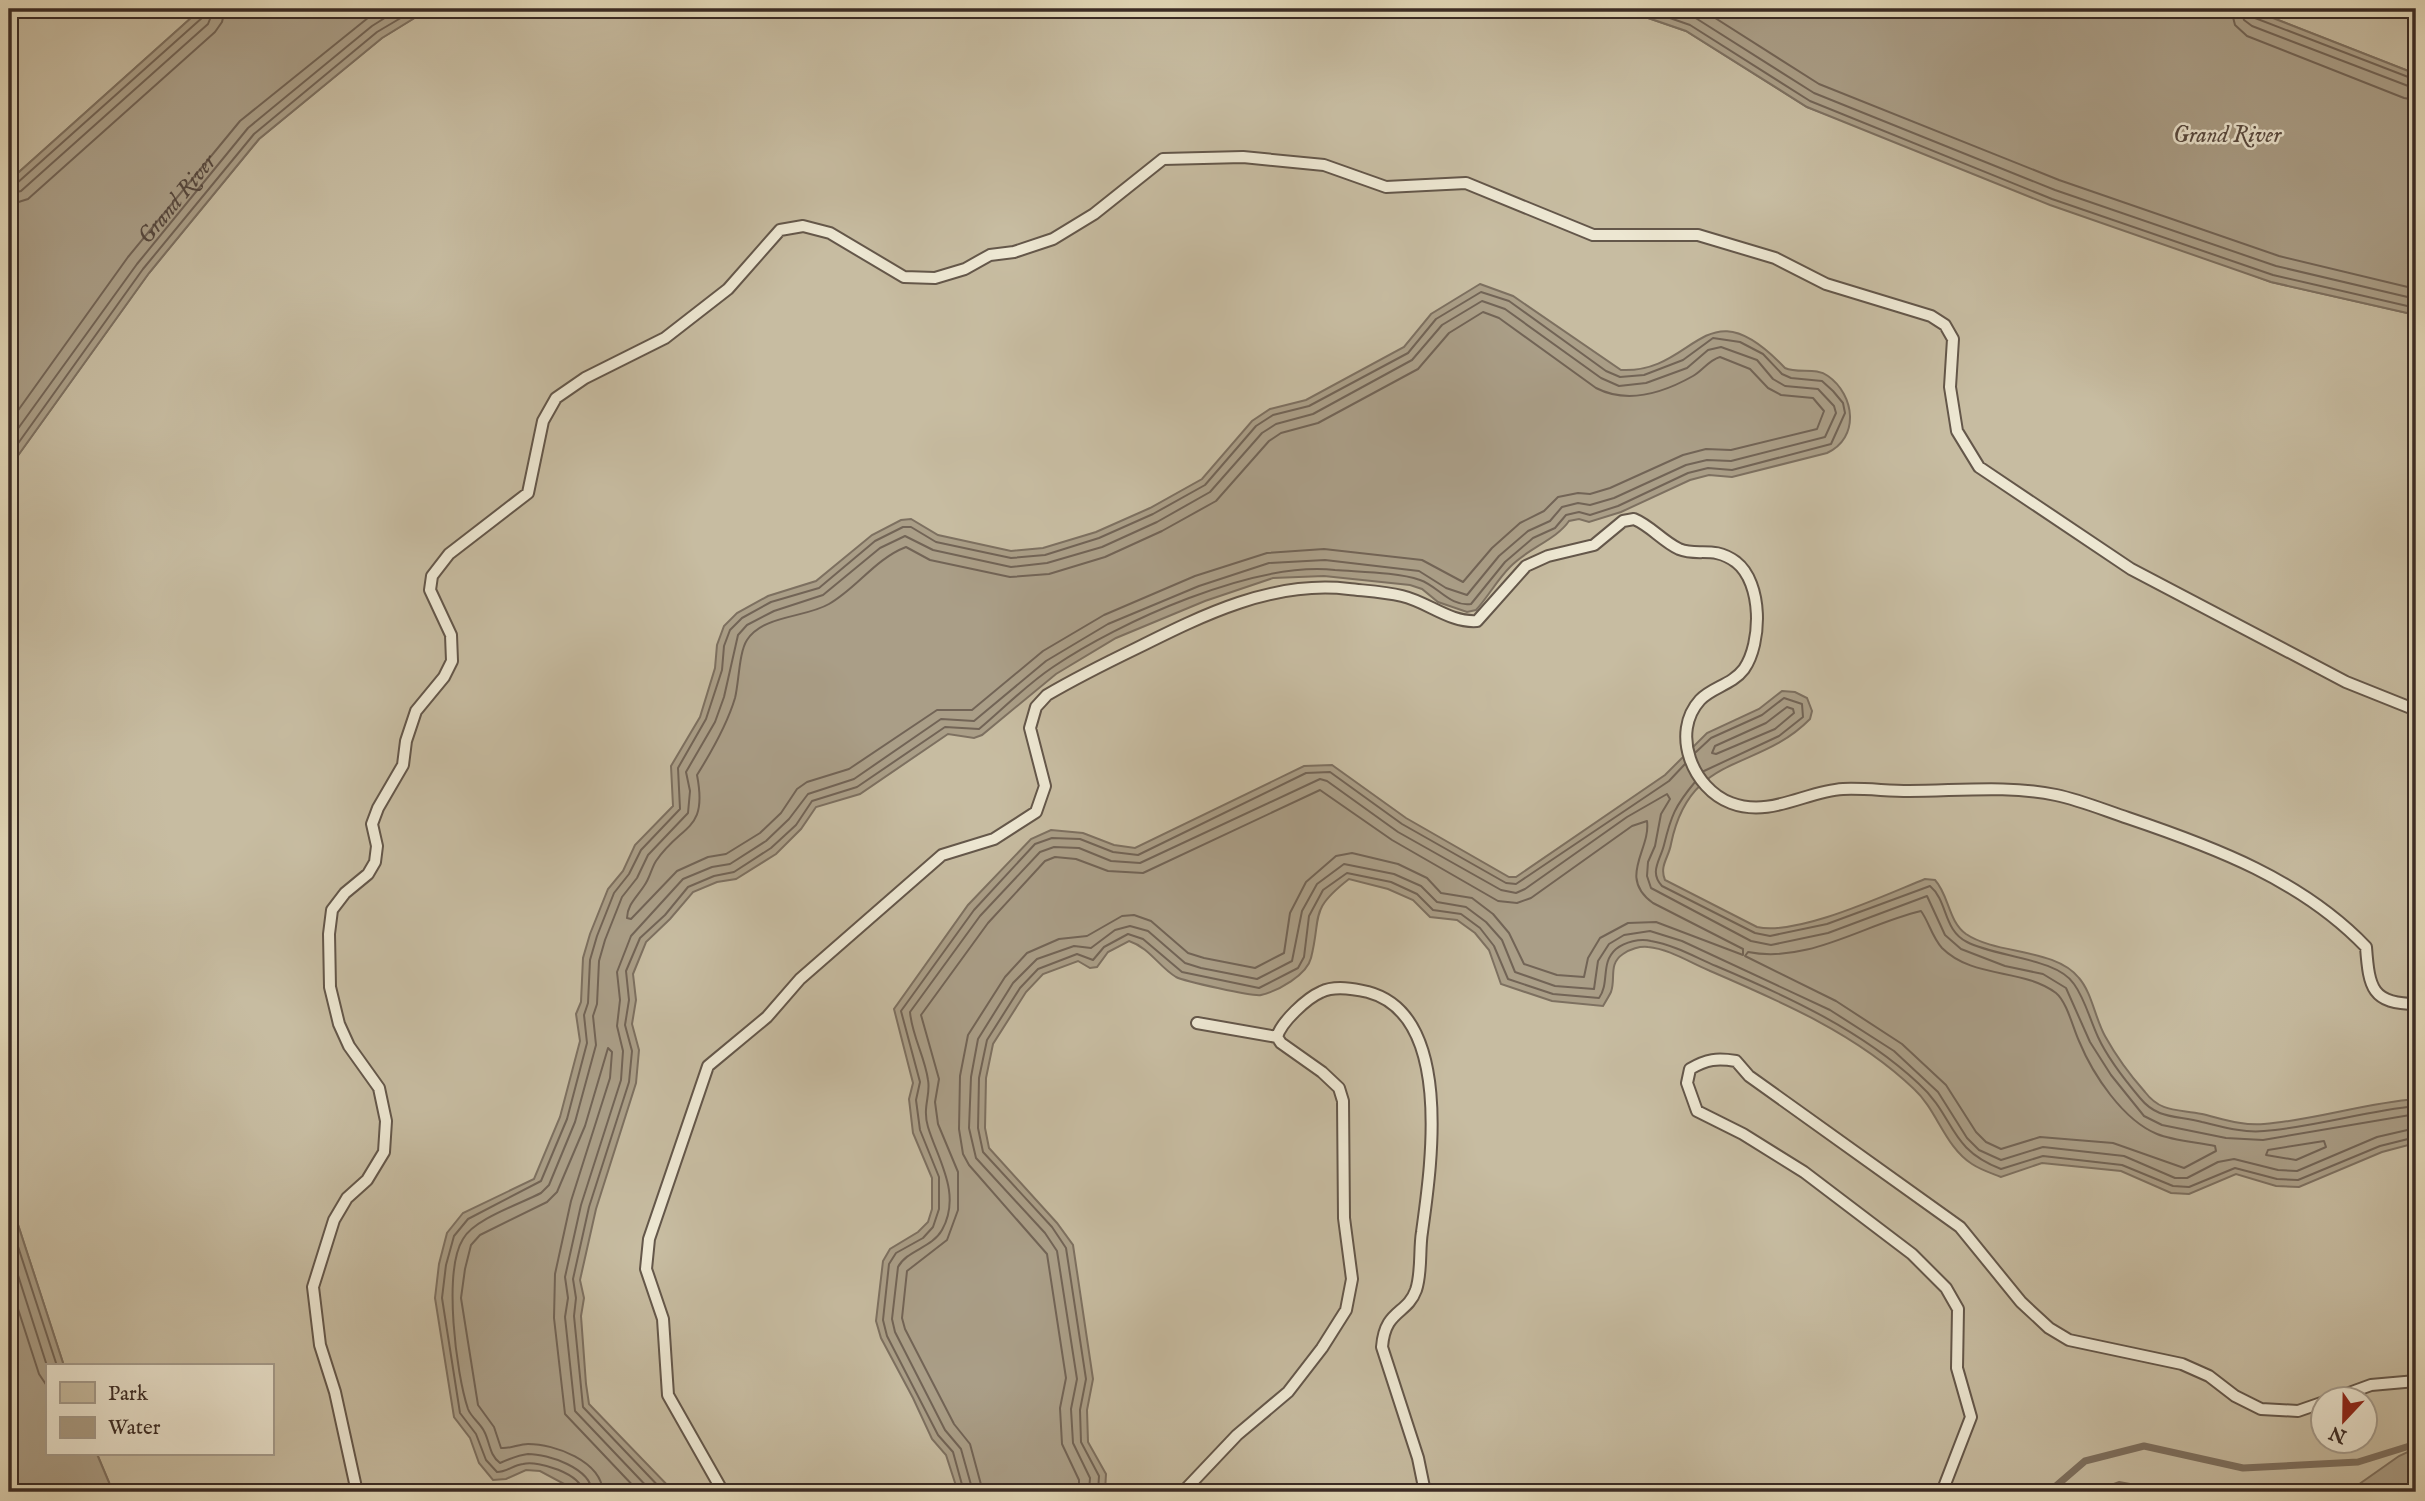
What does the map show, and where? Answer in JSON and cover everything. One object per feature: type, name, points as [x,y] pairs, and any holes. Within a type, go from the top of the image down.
[{"type":"lane","points":[[357,1492],[335,1392],[320,1345],[313,1287],[334,1220],[347,1198],[367,1180],[384,1152],[386,1121],[379,1088],[349,1046],[339,1024],[330,987],[328,934],[332,910],[345,893],[368,874],[375,862],[377,846],[372,824],[403,765],[406,741],[416,711],[444,677],[453,661],[451,635],[430,590],[432,576],[449,554],[528,493],[543,421],[556,398],[585,377],[665,338],[728,289],[780,230],[803,226],[830,233],[904,277],[935,278],[965,269],[990,255],[1014,252],[1053,239],[1094,214],[1163,159],[1243,157],[1324,165],[1386,187],[1466,183],[1593,235],[1698,235],[1763,254],[1803,269],[1826,284],[1931,316],[1945,325],[1953,339],[1950,387],[1957,431],[1982,469],[2131,569],[2346,682],[2416,710]]},
{"type":"lane","points":[[723,1492],[668,1395],[663,1319],[646,1269],[649,1239],[709,1066],[767,1017],[800,979],[942,855],[995,839],[1036,812],[1045,786],[1030,728],[1036,707],[1046,695],[1192,621],[1232,604],[1275,592],[1346,588],[1393,595],[1467,621],[1478,621],[1526,566],[1548,556],[1594,545],[1623,521],[1633,519],[1682,551],[1707,550],[1723,555],[1738,564],[1751,585],[1756,603],[1755,628],[1753,648],[1745,668],[1731,682],[1700,700],[1687,724],[1689,762],[1706,786],[1731,803],[1762,807],[1786,804],[1841,789],[2014,790],[2079,801],[2209,845],[2306,897],[2365,947],[2378,995],[2390,1004],[2416,1004]]},
{"type":"lane","points":[[1277,1037],[1284,1025],[1322,991],[1351,988],[1382,996],[1405,1016],[1421,1041],[1427,1069],[1432,1171],[1416,1291],[1383,1329],[1382,1347],[1418,1458],[1425,1492]]},
{"type":"lane","points":[[1183,1492],[1237,1435],[1288,1392],[1302,1375],[1341,1319],[1352,1279],[1342,1191],[1343,1101],[1339,1088],[1277,1037],[1197,1023]]},
{"type":"lane","points":[[1942,1492],[1971,1417],[1957,1368],[1958,1309],[1946,1288],[1912,1254],[1864,1216],[1804,1172],[1743,1134],[1696,1111],[1687,1083],[1690,1069],[1705,1060],[1736,1061],[1749,1076],[1960,1227],[2021,1302],[2049,1328],[2069,1340],[2182,1364],[2209,1376],[2235,1396],[2261,1409],[2298,1411],[2310,1407]]},
{"type":"lane","points":[[2368,1386],[2416,1381]]},
{"type":"green space","points":[[9,9],[201,9],[9,181]]},
{"type":"green space","points":[[429,9],[1622,9],[1686,31],[1807,107],[2271,282],[2416,315],[2416,1492],[113,1492],[98,1456],[273,1456],[273,1364],[63,1364],[9,1197],[9,468],[149,273],[259,139],[382,38]]},
{"type":"green space","points":[[2250,9],[2416,9],[2416,74]]},
{"type":"water","name":"Grand River","points":[[201,9],[429,9],[382,38],[259,139],[149,273],[9,468],[9,181]]},
{"type":"water","name":"Grand River","points":[[1622,9],[2250,9],[2416,74],[2416,315],[2271,282],[2050,205],[1807,107],[1686,31]]},
{"type":"water","points":[[1480,284],[1513,296],[1621,370],[1647,368],[1701,338],[1718,332],[1736,333],[1758,344],[1785,368],[1823,373],[1837,384],[1844,394],[1850,416],[1845,437],[1827,453],[1732,477],[1709,475],[1690,480],[1621,512],[1589,522],[1579,519],[1569,521],[1557,534],[1510,567],[1476,610],[1467,612],[1438,602],[1422,589],[1410,585],[1324,576],[1273,578],[1205,601],[1116,638],[1056,674],[982,735],[974,738],[948,734],[860,794],[816,807],[801,829],[776,854],[736,879],[717,882],[693,892],[646,942],[633,974],[636,1000],[632,1024],[639,1050],[636,1083],[596,1209],[580,1280],[584,1298],[581,1316],[589,1404],[674,1492],[579,1492],[540,1471],[526,1470],[506,1479],[493,1480],[479,1463],[470,1438],[454,1417],[435,1298],[439,1264],[447,1233],[463,1213],[534,1179],[560,1117],[580,1041],[576,1014],[581,1002],[583,958],[590,934],[608,889],[623,871],[635,845],[673,806],[671,766],[700,717],[724,626],[737,613],[768,596],[816,581],[872,535],[901,520],[911,519],[938,535],[1011,551],[1043,548],[1096,532],[1150,508],[1202,479],[1252,421],[1270,409],[1306,400],[1404,347],[1431,314]]},
{"type":"water","points":[[1782,691],[1795,692],[1807,698],[1812,711],[1810,719],[1790,736],[1709,778],[1693,793],[1680,814],[1664,866],[1665,880],[1757,927],[1774,928],[1818,920],[1925,879],[1935,880],[1960,929],[1966,934],[1993,946],[2056,961],[2079,978],[2114,1051],[2139,1086],[2157,1104],[2170,1109],[2256,1124],[2283,1122],[2416,1099],[2416,1143],[2382,1152],[2299,1187],[2276,1186],[2236,1174],[2189,1194],[2171,1193],[2121,1171],[2042,1163],[2001,1177],[1979,1168],[1963,1157],[1922,1098],[1892,1069],[1843,1035],[1763,994],[1671,953],[1656,948],[1638,947],[1618,958],[1614,967],[1611,992],[1603,1006],[1552,1001],[1501,984],[1489,950],[1475,933],[1457,920],[1430,917],[1413,900],[1388,889],[1349,879],[1322,907],[1311,958],[1304,970],[1291,981],[1268,993],[1246,994],[1176,977],[1143,948],[1129,941],[1108,952],[1097,967],[1090,968],[1078,961],[1043,974],[1026,992],[993,1044],[986,1078],[985,1128],[989,1148],[1057,1223],[1073,1245],[1093,1379],[1087,1410],[1088,1442],[1106,1474],[1105,1492],[958,1492],[946,1455],[932,1439],[881,1338],[876,1321],[883,1261],[890,1249],[918,1232],[928,1222],[932,1209],[932,1178],[913,1133],[909,1099],[913,1083],[894,1009],[968,905],[1031,839],[1051,830],[1083,833],[1114,845],[1135,848],[1304,766],[1332,765],[1406,818],[1509,877],[1516,877],[1665,775],[1707,733],[1759,709]]},
{"type":"water","points":[[9,1197],[63,1364],[46,1364],[46,1456],[98,1456],[113,1492],[9,1492]]},
{"type":"water","points":[[2416,1448],[2416,1492],[2348,1492],[2399,1456]]},
{"type":"water","points":[[2119,1482],[2174,1492],[2092,1492]]},
{"type":"waterway","points":[[2049,1492],[2085,1461],[2144,1446],[2243,1468],[2358,1462],[2416,1444]]}]
